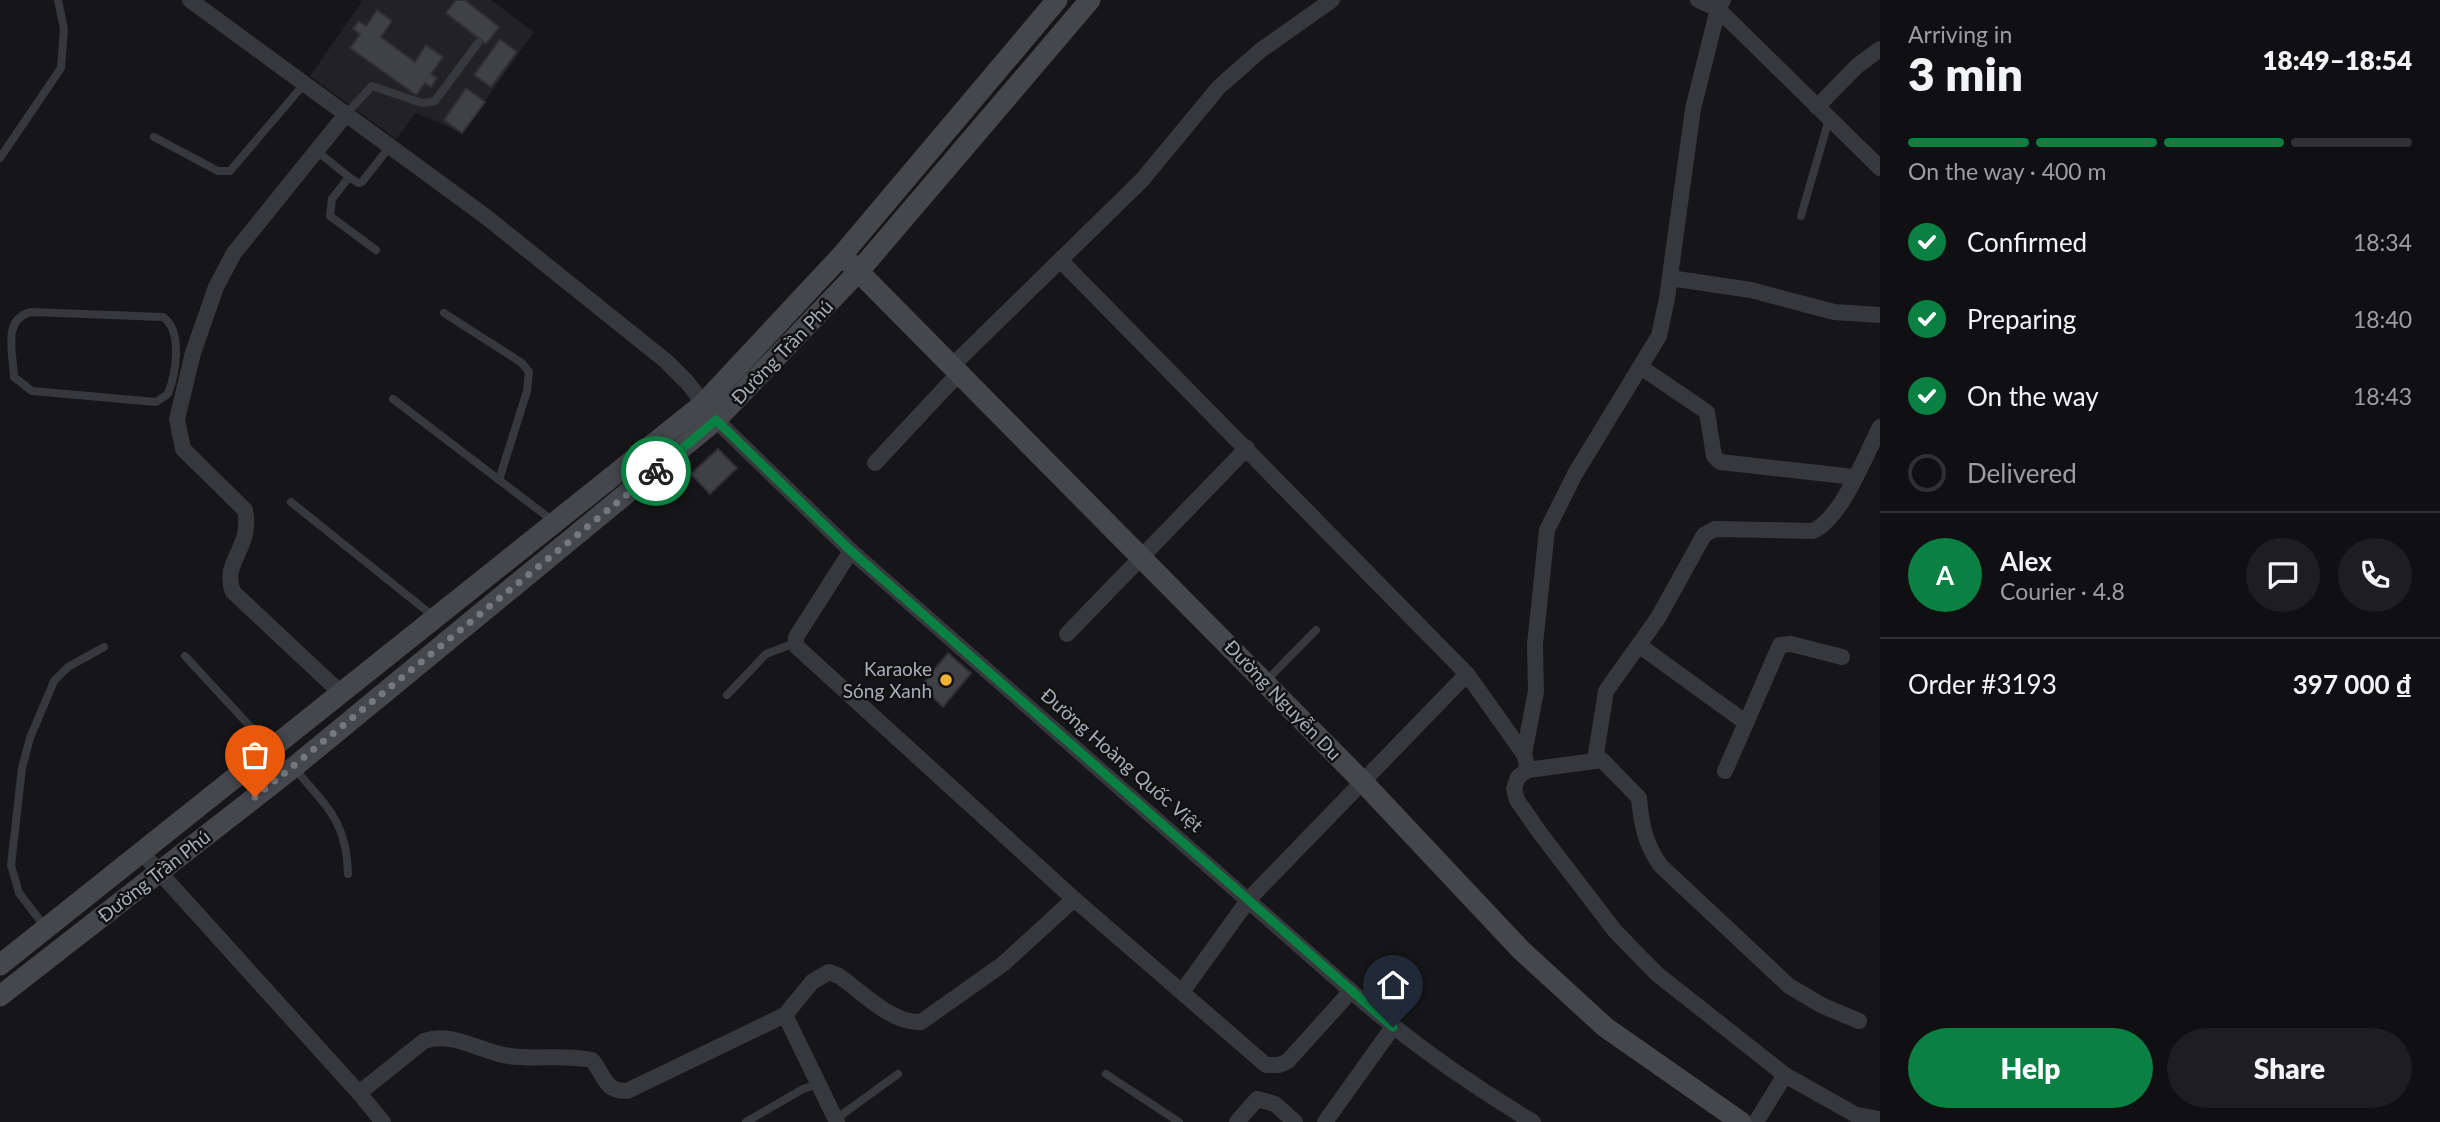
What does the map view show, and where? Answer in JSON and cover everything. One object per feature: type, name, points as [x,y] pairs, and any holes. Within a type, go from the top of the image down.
[{"type":"main road","name":"Đường Trần Phú","points":[[0,965],[143,854],[555,523],[709,412],[1057,0]]},
{"type":"main road","name":"Đường Trần Phú","points":[[0,996],[293,767],[709,412],[859,271],[1090,0]]},
{"type":"main road","name":"Đường Nguyễn Du","points":[[842,255],[957,368],[1363,782],[1521,950],[1605,1027],[1741,1122]]},
{"type":"street","name":"Đường Hoàng Quốc Việt","points":[[190,0],[391,145],[617,319],[687,382],[709,412],[851,551],[1351,991],[1464,1081],[1533,1122]]},
{"type":"street","points":[[875,463],[957,368],[1142,180],[1219,87],[1261,50],[1332,0]]},
{"type":"street","points":[[1698,0],[1721,5],[1823,113],[1880,168]]},
{"type":"street","points":[[1721,5],[1733,0]]},
{"type":"street","points":[[1524,754],[1536,691],[1535,644],[1547,530],[1575,474],[1642,368],[1658,336],[1670,278],[1693,109],[1721,5]]},
{"type":"street","points":[[1823,113],[1857,66],[1880,49]]},
{"type":"street","points":[[341,694],[233,592],[230,569],[247,537],[245,510],[236,498],[198,467],[183,449],[177,419],[197,341],[216,287],[234,253],[347,113]]},
{"type":"street","points":[[1061,261],[1467,674],[1524,754],[1528,771]]},
{"type":"street","points":[[1670,278],[1751,290],[1834,312],[1880,315]]},
{"type":"street","points":[[1642,368],[1707,412],[1714,456],[1720,462],[1854,477]]},
{"type":"street","points":[[1595,760],[1606,691],[1640,646],[1704,536],[1715,529],[1727,528],[1813,531],[1834,515],[1880,428]]},
{"type":"street","points":[[1067,634],[1247,448]]},
{"type":"street","points":[[851,551],[795,643],[1074,899],[1260,1062],[1279,1065],[1289,1061],[1351,991]]},
{"type":"street","points":[[1725,771],[1780,645],[1791,644],[1842,657]]},
{"type":"street","points":[[1640,646],[1745,722]]},
{"type":"street","points":[[1182,992],[1249,899],[1467,674]]},
{"type":"street","points":[[1859,1021],[1823,1006],[1789,986],[1661,866],[1651,853],[1641,822],[1639,798],[1617,772],[1602,760],[1528,771],[1518,777],[1514,789],[1517,800],[1615,931],[1657,974],[1785,1075],[1856,1115],[1880,1119]]},
{"type":"street","points":[[143,854],[383,1122]]},
{"type":"street","points":[[359,1093],[424,1041],[432,1038],[470,1042],[508,1056],[592,1060],[607,1087],[615,1091],[627,1091],[785,1015],[812,982],[829,972],[909,1023],[930,1018],[1003,964],[1074,899]]},
{"type":"street","points":[[785,1015],[836,1120]]},
{"type":"street","points":[[1325,1122],[1393,1027]]},
{"type":"street","points":[[1756,1122],[1785,1075]]},
{"type":"street","points":[[1237,1122],[1256,1098],[1275,1104],[1295,1122]]},
{"type":"lane","points":[[0,158],[61,68],[65,50],[58,0]]},
{"type":"lane","points":[[347,113],[372,86],[422,103],[435,101],[478,43]]},
{"type":"lane","points":[[154,137],[218,171],[230,171],[305,83]]},
{"type":"lane","points":[[1801,216],[1823,113]]},
{"type":"lane","points":[[317,151],[358,183],[362,182],[391,145]]},
{"type":"lane","points":[[349,177],[332,199],[330,216],[376,250]]},
{"type":"lane","points":[[31,312],[163,317],[170,323],[176,340],[171,387],[160,401],[32,391],[14,377],[13,325],[18,317],[31,312]]},
{"type":"lane","points":[[444,313],[522,363],[529,372],[527,391],[499,480]]},
{"type":"lane","points":[[176,340],[197,341]]},
{"type":"lane","points":[[393,399],[555,523]]},
{"type":"lane","points":[[291,502],[435,618]]},
{"type":"lane","points":[[1265,682],[1316,630]]},
{"type":"lane","points":[[727,695],[761,658],[773,649],[795,643]]},
{"type":"lane","points":[[46,929],[19,893],[10,865],[22,768],[30,738],[54,681],[68,667],[104,647]]},
{"type":"lane","points":[[185,656],[272,750]]},
{"type":"lane","points":[[293,767],[343,830],[348,847],[348,874]]},
{"type":"lane","points":[[836,1120],[898,1074]]},
{"type":"lane","points":[[1106,1074],[1179,1122]]},
{"type":"lane","points":[[746,1122],[803,1089],[818,1084]]},
{"type":"shaded area","points":[[363,0],[491,0],[534,32],[462,133],[416,113],[396,139],[310,76]]},
{"type":"building","points":[[456,0],[465,0],[499,27],[486,44],[446,13]]},
{"type":"building","points":[[377,10],[392,21],[381,37],[415,62],[426,45],[443,57],[431,74],[437,78],[431,87],[425,83],[416,95],[350,48],[360,34],[353,29],[359,21],[366,26]]},
{"type":"building","points":[[500,39],[517,52],[491,87],[474,75]]},
{"type":"building","points":[[466,88],[485,102],[462,133],[444,120]]},
{"type":"building","points":[[718,449],[737,468],[710,494],[691,474]]},
{"type":"building","name":"Karaoke Sóng Xanh","points":[[948,653],[971,673],[943,707],[921,686]]},
{"type":"way so far","points":[[255,797],[656,471]]},
{"type":"place","name":"Karaoke Sóng Xanh","points":[[946,680]]},
{"type":"route","points":[[656,471],[716,420],[851,551],[1393,1027]]}]
